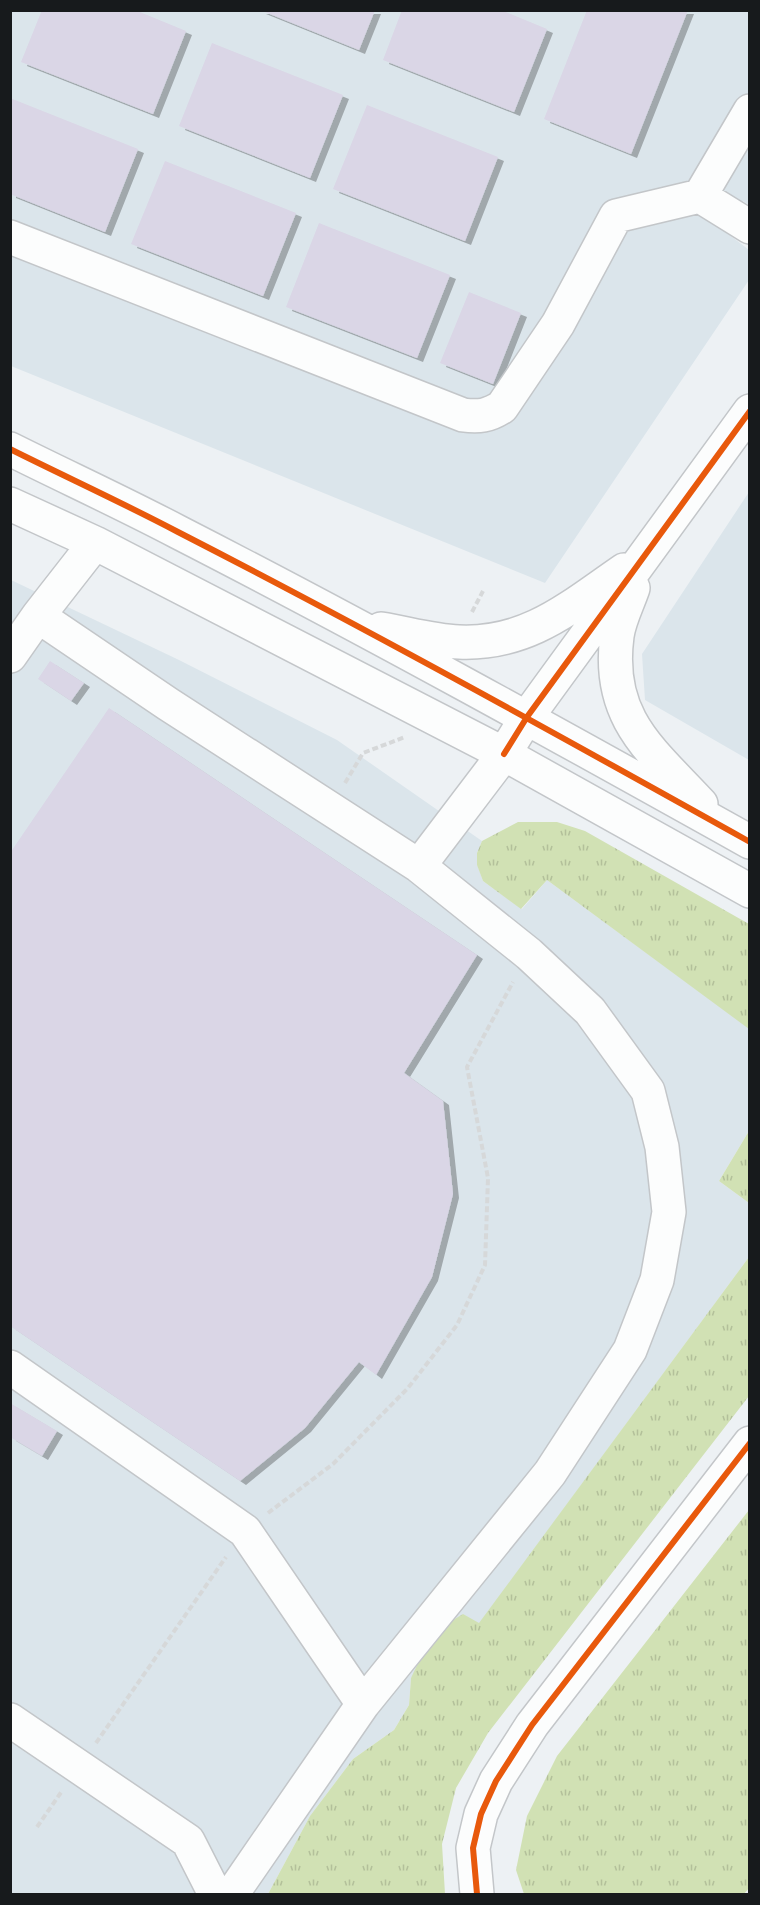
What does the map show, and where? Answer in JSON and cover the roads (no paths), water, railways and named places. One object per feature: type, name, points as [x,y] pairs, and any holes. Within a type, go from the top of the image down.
[{"type":"street","points":[[700,196],[750,111]]},
{"type":"street","points":[[10,237],[463,415],[477,417],[489,415],[502,407],[558,324],[616,216],[700,196],[750,227]]},
{"type":"street","points":[[419,866],[504,754],[527,717],[750,411]]},
{"type":"street","points":[[10,449],[177,531],[527,717],[750,842]]},
{"type":"street","points":[[10,504],[95,543],[504,754],[750,891]]},
{"type":"street","points":[[10,657],[38,616],[95,543]]},
{"type":"street","points":[[352,624],[457,642],[492,641],[522,634],[552,619],[645,555]]},
{"type":"street","points":[[645,555],[617,634],[615,672],[622,705],[639,738],[721,826]]},
{"type":"street","points":[[38,616],[168,704],[419,866],[529,954],[590,1011],[648,1091],[662,1147],[669,1212],[657,1280],[630,1350],[550,1473],[363,1704],[232,1894]]},
{"type":"street","points":[[10,1366],[245,1531],[363,1704]]},
{"type":"street","points":[[477,1894],[473,1848],[481,1814],[496,1781],[532,1725],[750,1443]]},
{"type":"street","points":[[10,1720],[188,1841],[215,1894]]}]
